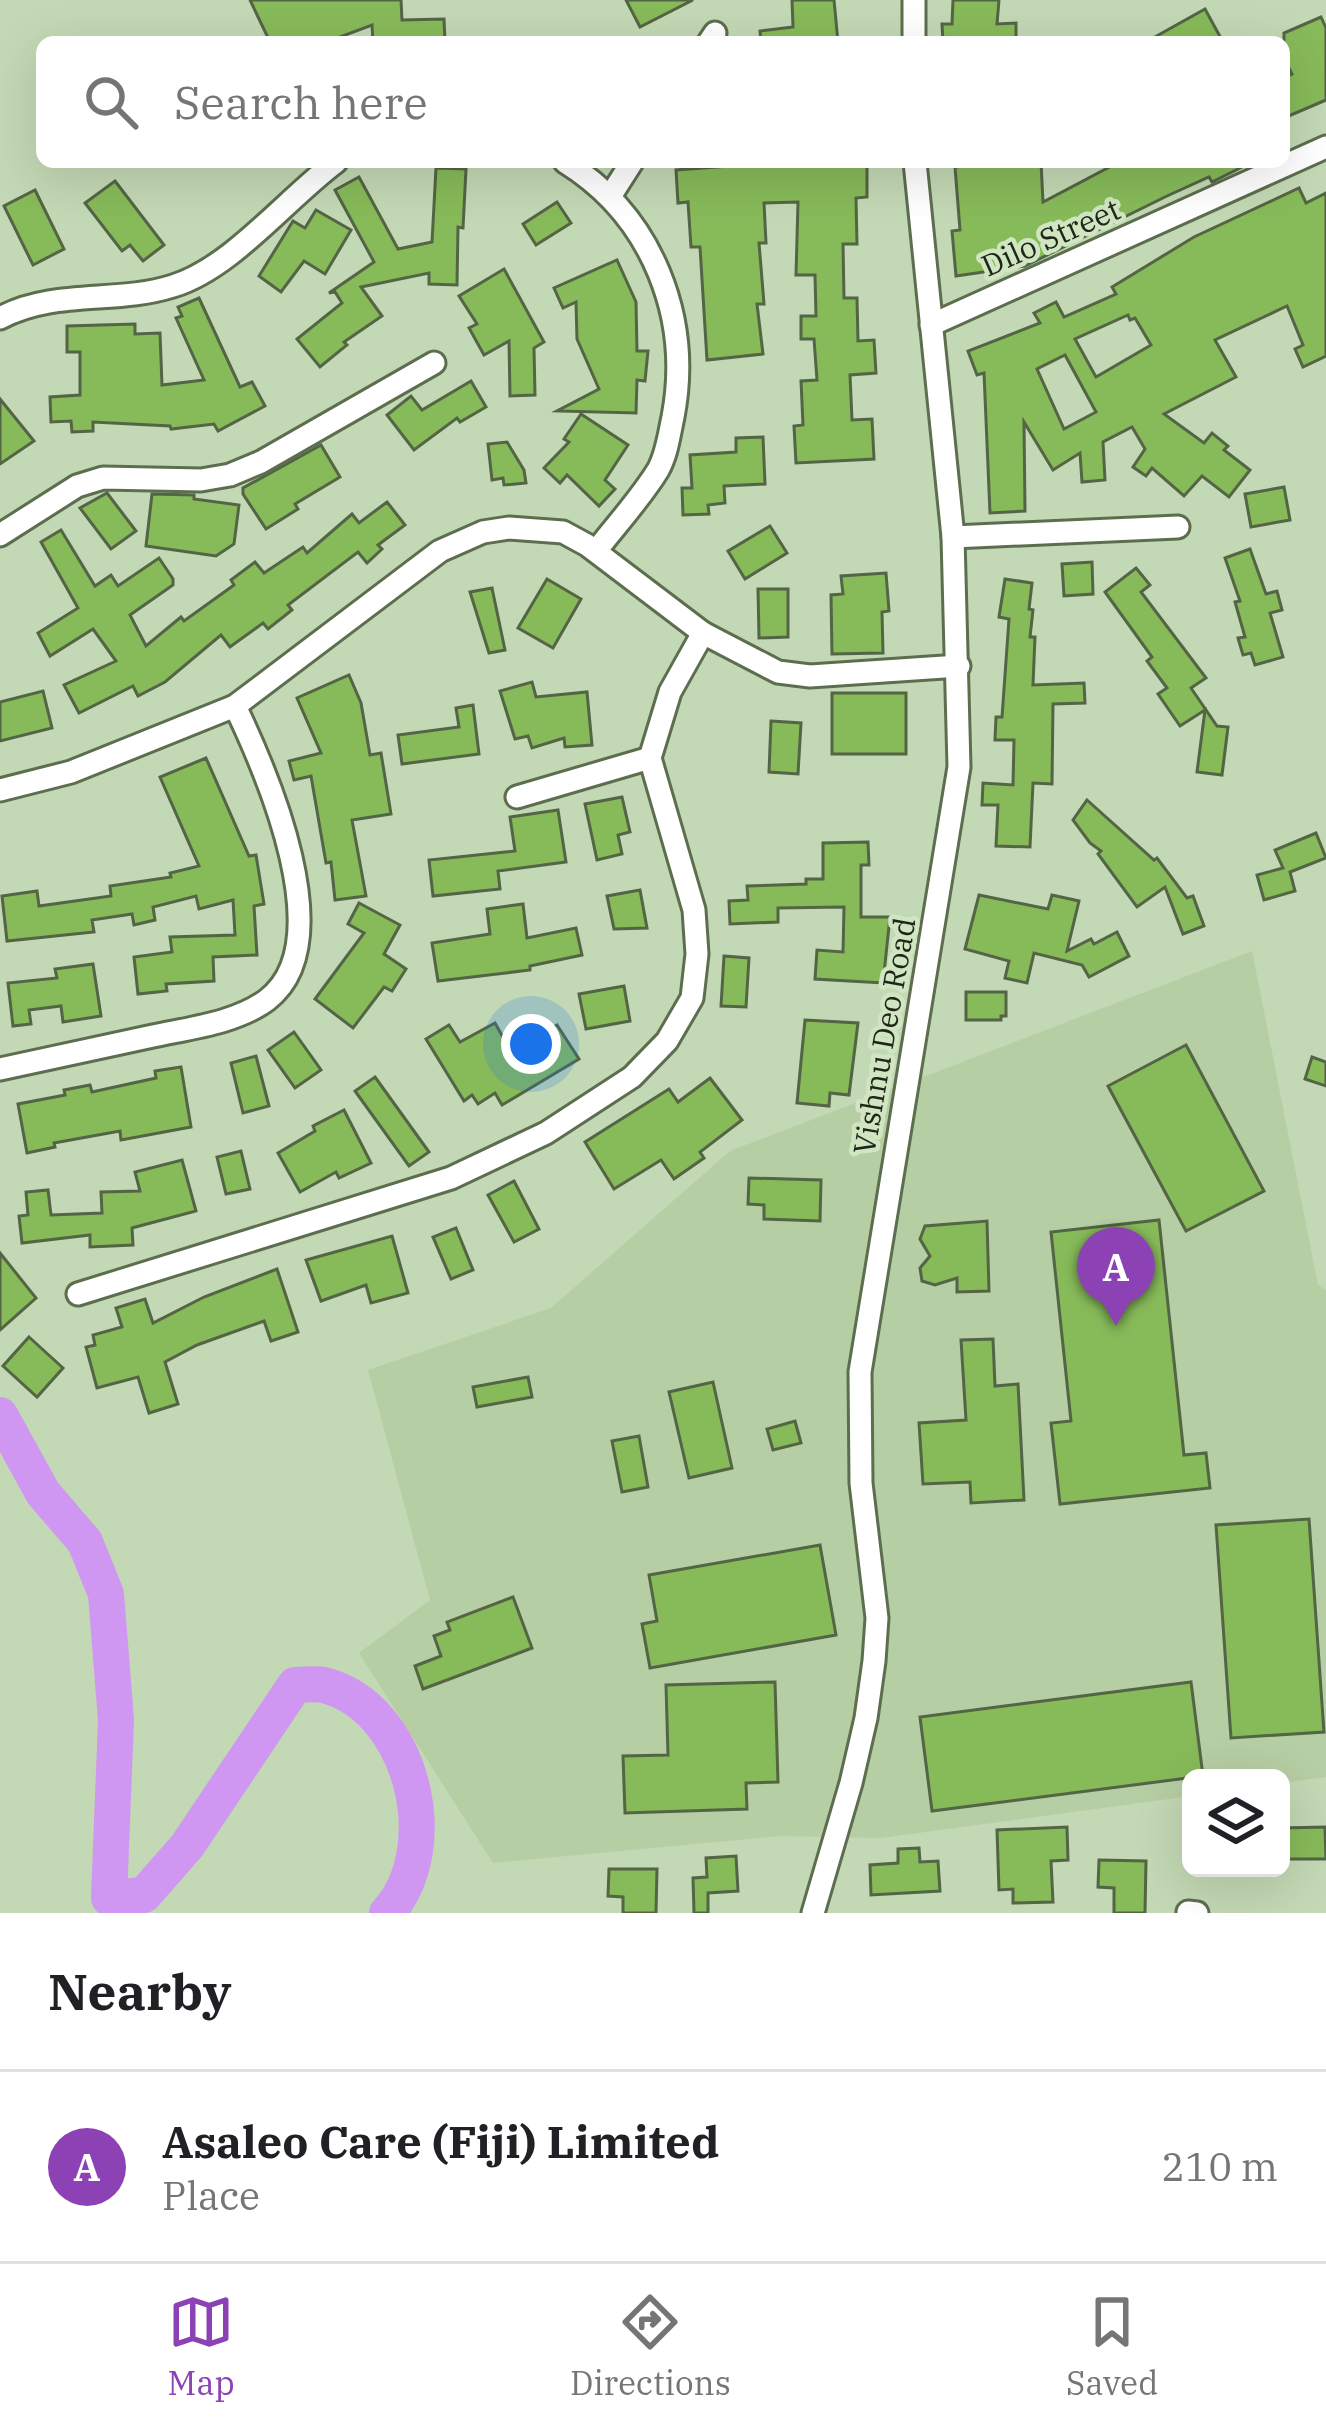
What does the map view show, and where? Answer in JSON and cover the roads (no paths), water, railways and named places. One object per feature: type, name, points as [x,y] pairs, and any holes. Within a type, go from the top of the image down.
[{"type":"street","points":[[914,0],[914,36]]},
{"type":"street","name":"Dilo Street","points":[[1290,163],[1326,147]]},
{"type":"street","points":[[0,318],[18,308],[137,293],[195,278],[329,168]]},
{"type":"street","points":[[573,168],[611,195],[640,233],[660,273],[679,359],[674,411],[657,471],[596,551]]},
{"type":"street","points":[[611,195],[628,168]]},
{"type":"street","name":"Vishnu Deo Road","points":[[813,1913],[851,1783],[874,1661],[877,1618],[861,1483],[860,1372],[959,767],[952,537],[916,168]]},
{"type":"street","name":"Dilo Street","points":[[931,325],[1279,168]]},
{"type":"street","points":[[0,535],[76,486],[103,478],[230,476],[434,363]]},
{"type":"street","points":[[0,790],[71,772],[236,706],[459,541],[483,532],[536,527],[563,532],[596,551],[703,633],[778,672],[810,676],[959,666]]},
{"type":"street","points":[[952,537],[1178,527]]},
{"type":"street","points":[[78,1294],[451,1178],[546,1133],[632,1077],[667,1041],[692,998],[697,954],[694,910],[650,758],[670,692],[703,633]]},
{"type":"street","points":[[0,1070],[216,1022],[268,999],[284,981],[296,940],[296,874],[264,767],[236,706]]},
{"type":"street","points":[[517,797],[650,758]]},
{"type":"street","points":[[1188,1912],[1197,1913]]},
{"type":"waterway","points":[[0,1415],[43,1493],[85,1542],[106,1594],[116,1720],[109,1898],[144,1895],[187,1846],[295,1685],[317,1684],[355,1699],[380,1721],[399,1750],[411,1784],[415,1854],[405,1886],[387,1913]]},
{"type":"place","name":"Asaleo Care (Fiji) Limited","points":[[1116,1326]]}]
